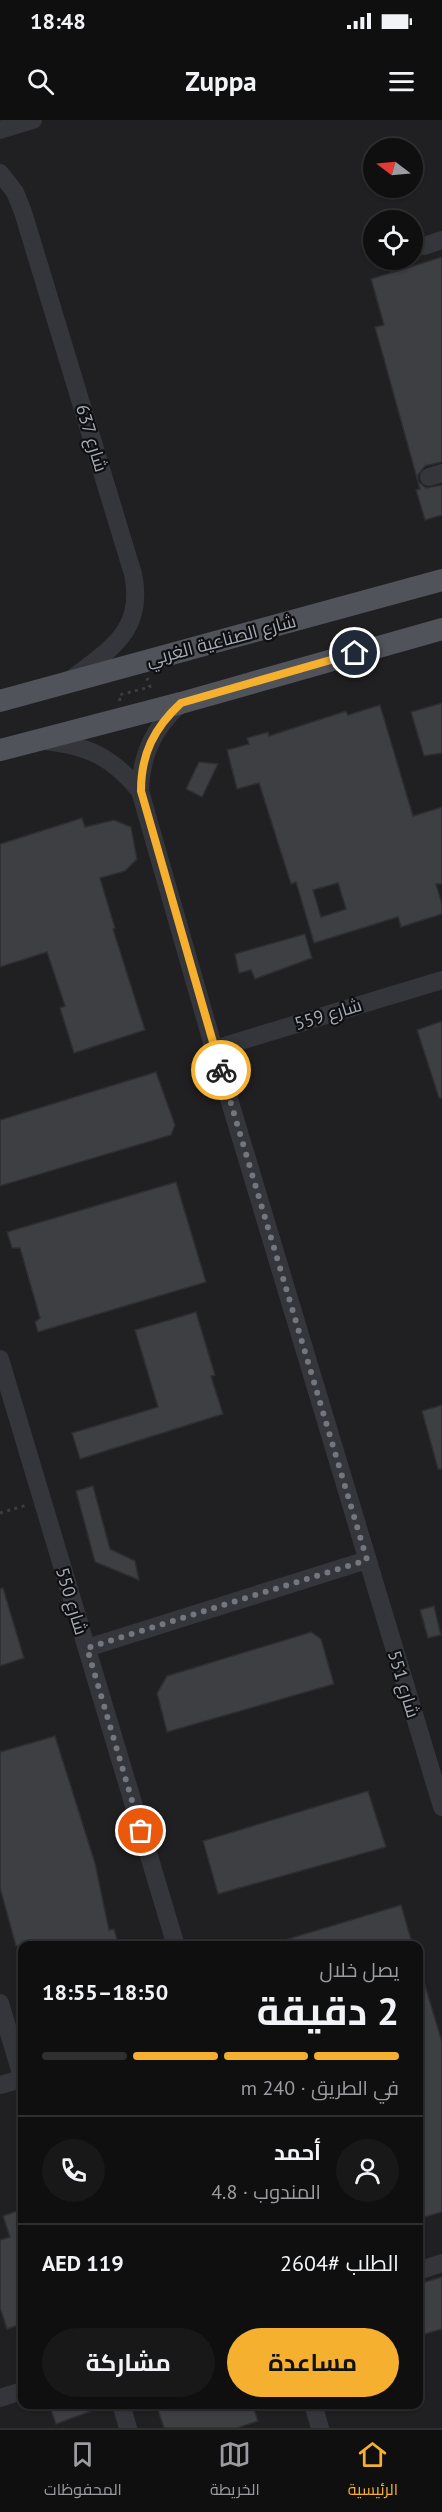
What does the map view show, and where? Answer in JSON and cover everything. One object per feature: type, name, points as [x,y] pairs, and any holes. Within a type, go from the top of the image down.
[{"type":"main road","name":"شارع الصناعية الغربي","points":[[0,701],[442,580]]},
{"type":"main road","points":[[0,750],[181,703],[442,629]]},
{"type":"street","points":[[0,130],[33,120]]},
{"type":"street","name":"شارع 637","points":[[0,173],[15,192],[23,212],[137,593],[135,612],[128,631],[66,683]]},
{"type":"street","points":[[424,246],[442,240]]},
{"type":"street","name":"شارع 551","points":[[181,703],[160,725],[146,751],[141,771],[141,791],[214,1049],[442,1808]]},
{"type":"street","name":"شارع 551","points":[[36,740],[83,747],[105,758],[125,772],[141,791]]},
{"type":"street","name":"شارع 559","points":[[214,1049],[442,980]]},
{"type":"street","name":"شارع 550","points":[[0,1359],[175,1941]]},
{"type":"street","points":[[87,1648],[367,1560]]},
{"type":"street","points":[[0,2003],[18,2064]]},
{"type":"street","points":[[0,2085],[18,2079]]},
{"type":"street","points":[[423,2269],[442,2263]]},
{"type":"street","points":[[0,2398],[18,2392]]},
{"type":"street","points":[[122,2409],[128,2428]]},
{"type":"street","points":[[314,2409],[320,2428]]},
{"type":"path","points":[[124,718],[118,695],[150,687],[143,662]]},
{"type":"path","points":[[0,1513],[42,1500]]},
{"type":"shaded area","points":[[0,120],[442,120],[442,2428],[0,2428]]},
{"type":"building","points":[[442,257],[442,462],[425,466],[418,475],[418,481],[426,488],[442,485],[442,515],[425,520],[416,490],[420,489],[375,327],[384,325],[371,279],[400,270],[423,270],[423,263]]},
{"type":"building","points":[[442,703],[442,753],[424,756],[411,712]]},
{"type":"building","points":[[380,705],[413,816],[442,807],[442,884],[436,884],[442,904],[442,914],[401,927],[398,917],[314,943],[296,882],[291,884],[259,783],[237,789],[227,750],[249,744],[247,738],[268,732],[269,736],[346,711],[348,715]],"holes":[[[338,883],[346,909],[321,917],[313,890]]]},
{"type":"building","points":[[199,762],[218,764],[202,797],[186,789]]},
{"type":"building","points":[[82,818],[85,827],[114,820],[131,827],[137,859],[125,871],[100,878],[115,928],[113,929],[145,1030],[74,1053],[60,1008],[65,1006],[47,952],[0,967],[0,844]]},
{"type":"building","points":[[305,934],[312,958],[255,979],[251,970],[239,973],[235,954]]},
{"type":"building","points":[[442,1021],[442,1098],[439,1098],[417,1030]]},
{"type":"building","points":[[156,1072],[175,1125],[171,1135],[0,1186],[0,1120]]},
{"type":"building","points":[[176,1182],[206,1282],[38,1332],[35,1322],[40,1318],[20,1248],[12,1248],[7,1232]]},
{"type":"building","points":[[196,1312],[215,1375],[211,1376],[223,1414],[80,1459],[72,1433],[158,1407],[135,1330]]},
{"type":"building","points":[[442,1405],[442,1469],[438,1469],[422,1411]]},
{"type":"building","points":[[93,1486],[110,1549],[135,1561],[139,1580],[95,1562],[76,1491]]},
{"type":"building","points":[[3,1588],[24,1658],[0,1666],[0,1589]]},
{"type":"building","points":[[434,1606],[441,1635],[428,1638],[420,1610]]},
{"type":"building","points":[[311,1632],[321,1639],[334,1684],[167,1732],[157,1693],[167,1676]]},
{"type":"building","points":[[55,1736],[95,1863],[109,1930],[114,1929],[118,1941],[18,1941],[18,1946],[16,1946],[0,1888],[0,1752]]},
{"type":"building","points":[[368,1791],[386,1847],[218,1894],[203,1841]]},
{"type":"building","points":[[401,1905],[412,1941],[281,1941]]},
{"type":"building","points":[[423,1978],[442,2042],[442,2212],[423,2218]]},
{"type":"building","points":[[18,2210],[18,2325],[7,2329],[0,2308],[0,2240],[10,2237],[3,2216]]},
{"type":"building","points":[[442,2277],[442,2329],[423,2335],[423,2283]]},
{"type":"building","points":[[51,2409],[97,2409],[56,2424]]},
{"type":"building","points":[[158,2409],[254,2409],[258,2421],[237,2428],[164,2428]]},
{"type":"way so far","points":[[141,1831],[87,1648],[367,1560],[221,1070]]},
{"type":"route","points":[[221,1070],[141,791],[141,771],[146,751],[154,733],[181,703],[355,653]]}]
